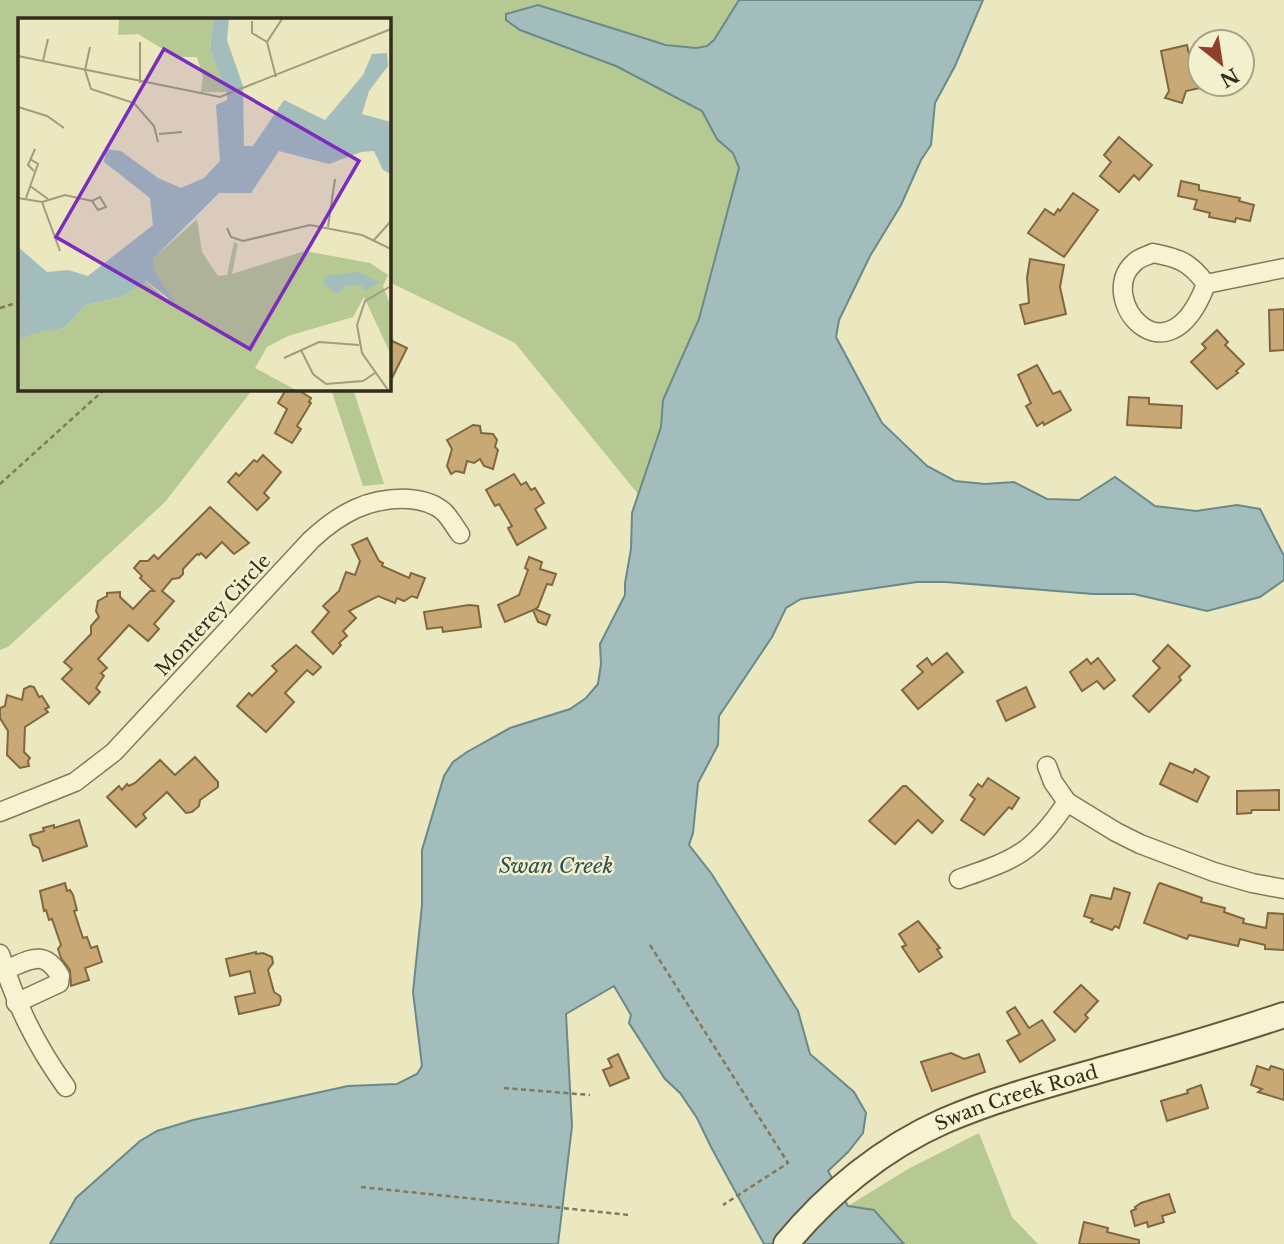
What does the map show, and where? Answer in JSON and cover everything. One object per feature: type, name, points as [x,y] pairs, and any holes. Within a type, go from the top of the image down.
[{"type":"street","points":[[1153,253],[1174,257],[1195,268],[1206,284],[1192,314],[1182,325],[1167,332],[1153,332],[1139,324],[1129,312],[1122,293],[1124,277],[1134,263],[1153,253]]},
{"type":"street","points":[[1206,284],[1284,268]]},
{"type":"street","name":"Monterey Circle","points":[[0,812],[75,782],[114,752],[302,550],[342,515],[375,501],[417,500],[436,506],[446,514],[460,534]]},
{"type":"street","points":[[1047,766],[1053,782],[1067,802],[1140,844],[1214,872],[1284,889]]},
{"type":"street","points":[[959,879],[1012,860],[1033,845],[1067,802]]},
{"type":"street","points":[[16,1003],[59,983],[60,976],[49,960],[41,958],[3,962],[16,1003],[48,1062],[66,1087]]},
{"type":"street","name":"Swan Creek Road","points":[[786,1244],[809,1217],[846,1182],[872,1163],[942,1122],[981,1106],[1284,1014]]},
{"type":"path","points":[[0,308],[18,302]]},
{"type":"path","points":[[0,484],[104,390]]},
{"type":"path","points":[[650,945],[788,1163],[723,1205]]},
{"type":"path","points":[[504,1088],[590,1095]]},
{"type":"path","points":[[361,1187],[629,1215]]},
{"type":"green space","points":[[0,0],[739,0],[718,36],[709,44],[696,47],[653,41],[538,5],[616,66],[702,111],[717,139],[733,153],[739,168],[699,319],[663,400],[661,427],[638,494],[515,343],[390,282],[390,18],[18,18],[18,390],[252,390],[165,502],[8,647],[0,650]]},
{"type":"green space","points":[[331,390],[353,390],[384,484],[363,486]]},
{"type":"green space","points":[[979,1133],[1012,1217],[1038,1244],[904,1244],[874,1210],[848,1206],[908,1169]]},
{"type":"water","name":"Swan Creek","points":[[739,0],[983,0],[955,66],[935,103],[931,145],[921,160],[901,205],[870,256],[839,320],[836,337],[882,423],[927,466],[955,481],[985,484],[1014,482],[1047,499],[1079,500],[1115,477],[1155,506],[1196,511],[1237,505],[1260,509],[1284,556],[1284,580],[1260,597],[1207,611],[1134,594],[1093,594],[946,582],[917,582],[801,599],[786,608],[772,637],[719,716],[718,745],[698,783],[693,833],[689,845],[711,873],[798,1011],[810,1054],[854,1092],[866,1113],[863,1133],[828,1171],[848,1206],[874,1210],[904,1244],[764,1244],[697,1118],[680,1093],[665,1079],[629,1023],[631,1015],[614,986],[566,1014],[572,1126],[558,1244],[50,1244],[76,1198],[140,1141],[157,1131],[193,1120],[348,1086],[397,1084],[417,1074],[422,1066],[413,992],[422,905],[422,850],[444,776],[453,762],[467,752],[510,728],[570,709],[586,698],[598,684],[600,644],[625,595],[632,513],[661,427],[663,400],[699,319],[739,168],[733,153],[717,139],[702,111],[616,66],[520,30],[506,20],[506,14],[538,5],[666,45],[696,48],[707,46],[714,40]]},
{"type":"building","points":[[1186,45],[1186,91],[1182,103],[1165,98],[1169,91],[1161,51]]},
{"type":"building","points":[[1119,137],[1152,165],[1139,180],[1134,175],[1119,192],[1100,176],[1111,162],[1104,155]]},
{"type":"building","points":[[1181,181],[1199,185],[1199,190],[1240,198],[1239,201],[1254,205],[1250,221],[1236,218],[1235,222],[1209,217],[1210,213],[1194,209],[1197,200],[1178,196]]},
{"type":"building","points":[[1073,193],[1098,210],[1064,257],[1028,233],[1045,209],[1054,215]]},
{"type":"building","points":[[1030,259],[1064,265],[1060,287],[1066,314],[1025,324],[1020,305],[1029,303],[1027,278]]},
{"type":"building","points":[[1284,309],[1284,350],[1270,351],[1269,310]]},
{"type":"building","points":[[1217,330],[1228,342],[1225,345],[1244,364],[1236,371],[1238,373],[1217,389],[1191,362],[1206,348],[1202,344]]},
{"type":"building","points":[[390,340],[407,348],[390,382]]},
{"type":"building","points":[[1037,365],[1053,394],[1060,391],[1071,410],[1037,426],[1026,406],[1031,403],[1018,375]]},
{"type":"building","points":[[286,390],[298,390],[311,398],[311,403],[297,426],[301,429],[292,443],[275,433],[287,409],[278,403]]},
{"type":"building","points":[[1129,397],[1149,398],[1149,404],[1182,406],[1181,428],[1127,425]]},
{"type":"building","points":[[473,425],[480,426],[481,433],[493,434],[497,440],[495,447],[498,450],[493,469],[484,466],[480,459],[474,463],[467,461],[464,473],[456,471],[451,474],[447,466],[452,449],[447,440]]},
{"type":"building","points":[[263,455],[281,472],[264,493],[269,498],[257,510],[228,482],[236,473],[239,476],[254,460],[257,462]]},
{"type":"building","points":[[514,474],[521,485],[526,482],[531,490],[535,488],[544,503],[535,509],[546,528],[517,545],[508,528],[512,526],[499,504],[495,506],[486,490]]},
{"type":"building","points":[[210,507],[249,543],[234,554],[222,542],[206,558],[201,553],[197,554],[183,569],[179,578],[172,579],[162,591],[174,601],[154,624],[159,629],[148,641],[129,625],[98,659],[107,668],[101,673],[104,676],[96,688],[100,692],[89,704],[62,679],[72,669],[64,662],[91,634],[91,626],[99,617],[96,611],[98,601],[107,596],[107,593],[120,592],[120,597],[133,609],[150,591],[154,591],[134,568],[140,561],[148,561],[154,555],[158,559]]},
{"type":"building","points":[[367,538],[379,561],[383,563],[382,566],[409,578],[411,573],[425,578],[417,598],[412,596],[404,601],[397,598],[395,603],[378,596],[349,611],[356,618],[343,631],[347,636],[333,654],[312,632],[329,612],[323,606],[339,591],[346,572],[355,575],[360,561],[352,545]]},
{"type":"building","points":[[529,557],[542,562],[540,569],[556,574],[552,585],[547,584],[535,609],[550,615],[546,625],[538,622],[533,610],[505,622],[498,605],[519,595],[528,570],[525,568]]},
{"type":"building","points":[[478,606],[481,627],[443,632],[442,627],[427,629],[424,612]]},
{"type":"building","points":[[296,645],[321,667],[313,675],[307,670],[285,693],[294,702],[266,732],[237,706],[249,693],[252,696],[277,671],[272,666]]},
{"type":"building","points":[[1168,645],[1190,666],[1179,677],[1181,680],[1149,712],[1133,696],[1160,668],[1153,661]]},
{"type":"building","points":[[947,653],[963,672],[918,709],[902,690],[923,672],[917,666],[927,658],[932,665]]},
{"type":"building","points":[[1098,658],[1115,680],[1104,689],[1097,681],[1082,691],[1070,672],[1087,659],[1091,664]]},
{"type":"building","points":[[34,687],[49,707],[45,709],[48,712],[25,727],[24,752],[30,758],[29,766],[20,768],[7,755],[8,731],[0,718],[0,708],[5,706],[7,695],[22,700],[24,689]]},
{"type":"building","points":[[1026,687],[1035,707],[1006,721],[997,701]]},
{"type":"building","points":[[195,757],[218,782],[218,787],[200,800],[199,806],[192,812],[186,813],[167,792],[143,814],[146,818],[136,827],[107,797],[119,786],[122,790],[127,784],[129,786],[135,783],[160,760],[175,775]]},
{"type":"building","points":[[1170,763],[1193,773],[1195,769],[1209,777],[1197,802],[1160,784]]},
{"type":"building","points":[[988,778],[1019,798],[1012,809],[1009,807],[984,835],[961,820],[975,799],[970,795],[978,784],[982,787]]},
{"type":"building","points":[[903,786],[943,821],[932,833],[918,820],[895,844],[869,821]]},
{"type":"building","points":[[1279,790],[1279,810],[1252,810],[1251,813],[1237,814],[1237,791]]},
{"type":"building","points":[[79,820],[87,846],[43,861],[39,848],[33,845],[30,835],[44,831],[43,828],[54,825],[54,828]]},
{"type":"building","points":[[65,883],[67,891],[70,890],[73,895],[77,910],[74,911],[83,938],[87,937],[91,948],[97,946],[102,962],[85,968],[89,980],[71,986],[70,970],[61,958],[58,949],[61,945],[52,919],[49,920],[46,910],[44,911],[40,891]]},
{"type":"building","points":[[1160,883],[1202,898],[1201,902],[1225,908],[1224,912],[1244,919],[1243,923],[1266,928],[1268,913],[1284,914],[1284,950],[1265,949],[1265,945],[1240,939],[1238,946],[1189,935],[1187,939],[1144,923]]},
{"type":"building","points":[[1114,888],[1130,893],[1119,928],[1115,926],[1112,930],[1091,922],[1093,919],[1084,916],[1091,895],[1111,899]]},
{"type":"building","points":[[918,921],[940,948],[937,949],[942,957],[919,972],[902,947],[906,945],[899,934]]},
{"type":"building","points":[[256,952],[272,957],[273,963],[268,970],[274,992],[281,1000],[279,1005],[239,1014],[235,997],[255,993],[250,971],[230,976],[226,959]]},
{"type":"building","points":[[1081,985],[1098,1001],[1075,1032],[1054,1012]]},
{"type":"building","points":[[1015,1007],[1029,1028],[1042,1020],[1055,1040],[1020,1062],[1007,1041],[1020,1034],[1007,1012]]},
{"type":"building","points":[[951,1053],[964,1059],[979,1054],[985,1072],[932,1091],[921,1062]]},
{"type":"building","points":[[618,1054],[629,1078],[610,1086],[603,1070],[612,1067],[608,1059]]},
{"type":"building","points":[[1257,1066],[1269,1070],[1271,1066],[1284,1070],[1284,1100],[1258,1092],[1262,1089],[1251,1085]]},
{"type":"building","points":[[1201,1085],[1208,1108],[1167,1121],[1161,1101],[1188,1093],[1187,1090]]},
{"type":"building","points":[[1169,1194],[1175,1212],[1162,1216],[1164,1222],[1148,1227],[1147,1222],[1135,1226],[1131,1211],[1136,1209],[1135,1207]]},
{"type":"building","points":[[1084,1222],[1108,1228],[1107,1232],[1139,1240],[1139,1244],[1079,1244]]}]
